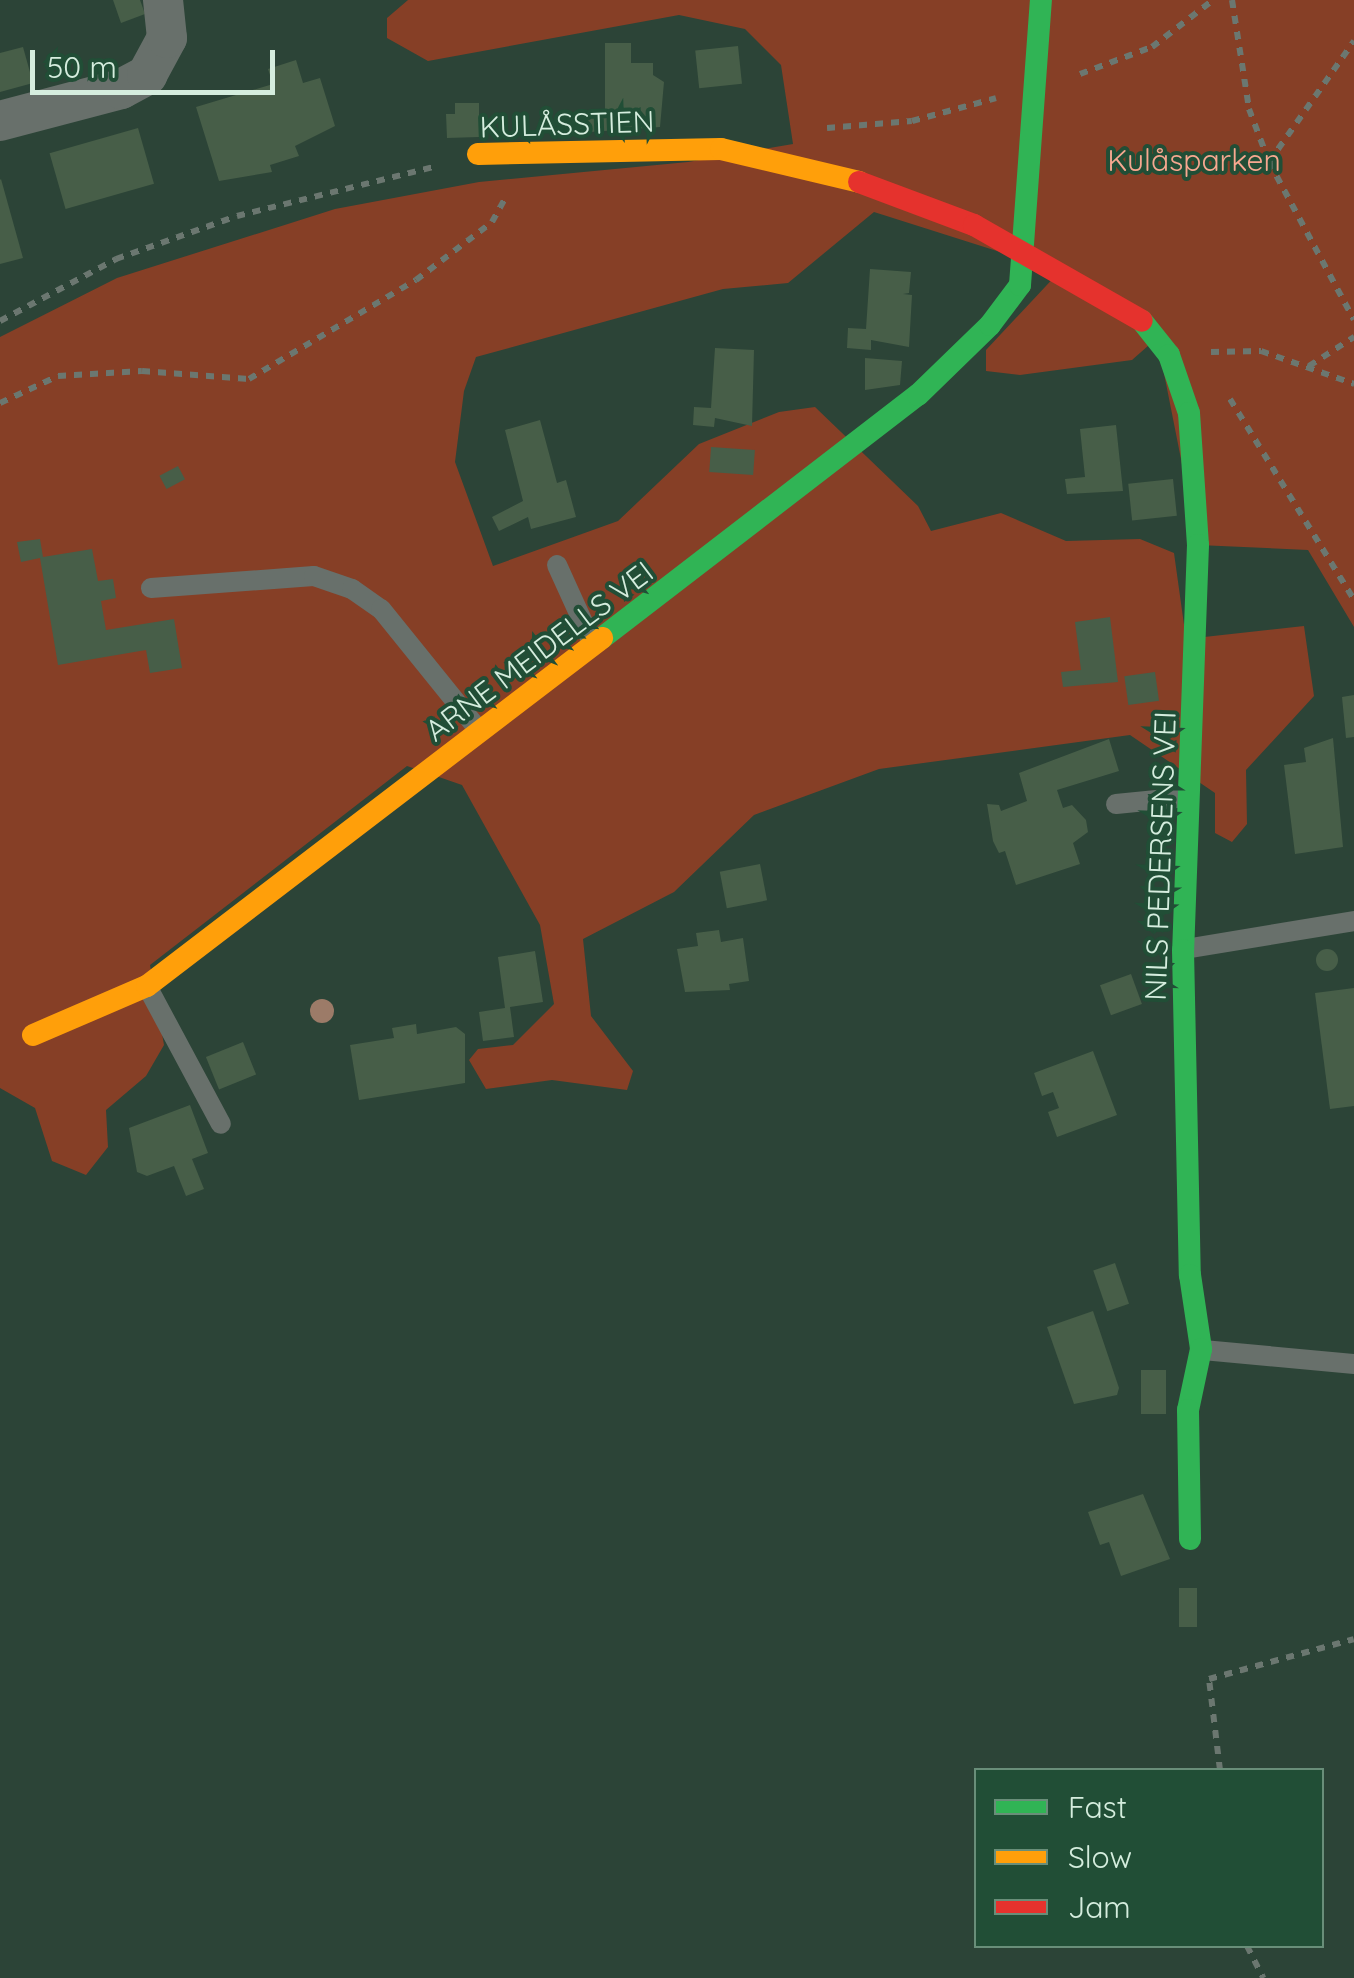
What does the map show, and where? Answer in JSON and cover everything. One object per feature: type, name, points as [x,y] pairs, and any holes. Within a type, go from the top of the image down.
[{"type":"street","points":[[0,121],[122,89],[148,75],[167,38],[163,0]]},
{"type":"street","name":"ARNE MEIDELLS VEI","points":[[33,1035],[147,986],[594,649],[918,395],[1008,304],[1028,254],[1041,0]]},
{"type":"street","name":"KULÅSSTIEN","points":[[478,154],[722,149],[784,160],[876,186],[1028,254]]},
{"type":"street","points":[[1028,254],[1110,297],[1152,328]]},
{"type":"street","name":"NILS PEDERSENS VEI","points":[[1152,328],[1189,413],[1196,467],[1197,694],[1183,950],[1190,1275],[1201,1349],[1188,1410],[1190,1539]]},
{"type":"lane","points":[[557,565],[594,649]]},
{"type":"lane","points":[[151,588],[314,576],[352,589],[381,609],[482,733]]},
{"type":"lane","points":[[1116,804],[1189,797]]},
{"type":"lane","points":[[1183,950],[1354,922]]},
{"type":"lane","points":[[147,986],[221,1124]]},
{"type":"lane","points":[[1201,1349],[1354,1364]]},
{"type":"path","points":[[814,130],[912,121],[1037,88],[1152,47],[1213,0]]},
{"type":"path","points":[[1232,0],[1249,109],[1269,162],[1354,320]]},
{"type":"path","points":[[1269,162],[1354,41]]},
{"type":"path","points":[[0,402],[58,376],[142,371],[249,379],[416,280],[492,222],[512,186],[519,153]]},
{"type":"path","name":"KULÅSSTIEN","points":[[0,321],[133,252],[238,216],[478,154]]},
{"type":"path","points":[[1152,328],[1196,354],[1261,351],[1354,384]]},
{"type":"path","points":[[1309,366],[1354,338]]},
{"type":"path","points":[[1218,382],[1260,438],[1354,600]]},
{"type":"path","points":[[1220,1768],[1209,1679],[1354,1640]]},
{"type":"path","points":[[1248,1948],[1263,1978]]},
{"type":"green space","name":"Kulåsparken","points":[[408,0],[1354,0],[1354,627],[1308,550],[1198,545],[1157,338],[1132,360],[1020,375],[986,371],[986,350],[1060,271],[874,212],[788,283],[723,289],[476,357],[464,391],[455,462],[493,566],[618,521],[699,444],[779,412],[815,407],[918,506],[931,531],[1001,513],[1066,541],[1140,539],[1174,553],[1186,639],[1304,626],[1314,696],[1246,770],[1247,824],[1232,842],[1215,833],[1215,793],[1130,735],[879,769],[754,815],[674,892],[583,939],[591,1016],[633,1071],[627,1090],[552,1080],[486,1089],[469,1060],[478,1049],[513,1045],[554,1004],[540,925],[462,785],[407,766],[150,965],[164,1045],[146,1076],[106,1110],[108,1147],[86,1175],[52,1161],[35,1108],[0,1088],[0,337],[117,278],[335,209],[479,182],[688,162],[793,144],[781,65],[745,29],[679,15],[428,61],[387,38],[387,18]]},
{"type":"building","points":[[113,0],[140,0],[145,14],[121,23]]},
{"type":"building","points":[[605,43],[631,43],[631,63],[653,63],[653,75],[664,82],[660,127],[576,133],[576,116],[605,116]]},
{"type":"building","points":[[738,46],[742,84],[699,88],[695,50]]},
{"type":"building","points":[[23,47],[33,83],[0,92],[0,53]]},
{"type":"building","points":[[296,60],[303,83],[320,78],[335,126],[295,146],[299,156],[270,165],[272,172],[219,181],[196,107],[273,84],[268,69]]},
{"type":"building","points":[[455,103],[479,103],[479,137],[447,138],[446,114],[455,114]]},
{"type":"building","points":[[138,128],[154,184],[66,209],[50,153]]},
{"type":"building","points":[[0,180],[23,258],[0,264]]},
{"type":"building","points":[[870,269],[911,272],[909,293],[903,294],[912,295],[909,347],[871,340],[871,350],[847,348],[848,328],[866,329]]},
{"type":"building","points":[[715,348],[754,350],[752,426],[715,418],[714,427],[693,425],[694,407],[711,408]]},
{"type":"building","points":[[865,358],[902,361],[900,385],[865,390]]},
{"type":"building","points":[[540,420],[557,483],[566,480],[576,517],[531,529],[528,517],[499,531],[492,517],[523,501],[505,430]]},
{"type":"building","points":[[1116,425],[1123,491],[1067,494],[1065,479],[1085,477],[1080,429]]},
{"type":"building","points":[[711,447],[755,450],[753,475],[709,472]]},
{"type":"building","points":[[178,466],[185,479],[167,489],[159,476]]},
{"type":"building","points":[[1173,479],[1177,516],[1132,521],[1128,484]]},
{"type":"building","points":[[40,539],[43,557],[92,549],[98,581],[113,579],[116,598],[101,601],[106,630],[174,619],[182,668],[150,673],[146,650],[58,665],[40,558],[21,562],[17,542]]},
{"type":"building","points":[[1110,617],[1118,682],[1063,687],[1061,672],[1081,670],[1075,622]]},
{"type":"building","points":[[1155,672],[1159,701],[1128,705],[1124,676]]},
{"type":"building","points":[[1354,695],[1354,737],[1346,738],[1342,697]]},
{"type":"building","points":[[1333,738],[1343,847],[1295,854],[1284,765],[1306,762],[1304,748]]},
{"type":"building","points":[[1109,739],[1119,771],[1057,790],[1063,808],[1072,805],[1086,820],[1088,832],[1073,843],[1080,864],[1016,885],[1005,851],[999,853],[993,841],[987,804],[999,805],[1001,811],[1027,801],[1019,773]]},
{"type":"building","points":[[760,864],[767,900],[727,908],[720,872]]},
{"type":"building","points":[[719,930],[721,942],[743,938],[749,981],[729,984],[730,990],[685,992],[677,949],[698,946],[696,933]]},
{"type":"building","points":[[1327,949],[1335,952],[1335,968],[1327,971],[1319,968],[1316,960],[1319,952]]},
{"type":"building","points":[[535,951],[543,1002],[510,1007],[514,1037],[483,1041],[479,1012],[505,1008],[498,957]]},
{"type":"building","points":[[1131,974],[1142,1004],[1111,1015],[1100,985]]},
{"type":"building","points":[[1354,988],[1354,1106],[1330,1109],[1315,993]]},
{"type":"building","points":[[416,1024],[417,1034],[456,1027],[465,1034],[465,1083],[359,1100],[350,1045],[394,1038],[392,1028]]},
{"type":"building","points":[[243,1042],[256,1074],[219,1089],[206,1057]]},
{"type":"building","points":[[1093,1051],[1117,1115],[1057,1137],[1048,1112],[1059,1108],[1053,1092],[1042,1096],[1034,1073]]},
{"type":"building","points":[[190,1105],[208,1153],[192,1159],[204,1189],[186,1196],[174,1166],[147,1176],[137,1172],[129,1128]]},
{"type":"building","points":[[1115,1263],[1129,1304],[1107,1311],[1093,1270]]},
{"type":"building","points":[[1093,1311],[1119,1388],[1117,1395],[1074,1404],[1047,1327]]},
{"type":"building","points":[[1141,1370],[1166,1370],[1166,1414],[1141,1414]]},
{"type":"building","points":[[1143,1494],[1170,1559],[1121,1576],[1109,1542],[1100,1545],[1088,1512]]},
{"type":"building","points":[[1179,1588],[1197,1588],[1197,1627],[1179,1627]]},
{"type":"traffic: fast","points":[[602,638],[918,395],[990,325],[1020,285],[1041,0]]},
{"type":"traffic: fast","points":[[1142,321],[1169,355],[1189,413],[1198,545],[1183,950],[1190,1275],[1201,1349],[1188,1410],[1190,1539]]},
{"type":"traffic: slow","points":[[478,154],[721,149],[859,182]]},
{"type":"traffic: slow","points":[[33,1035],[147,986],[602,638]]},
{"type":"traffic: jam","points":[[859,182],[974,225],[1142,321]]}]
